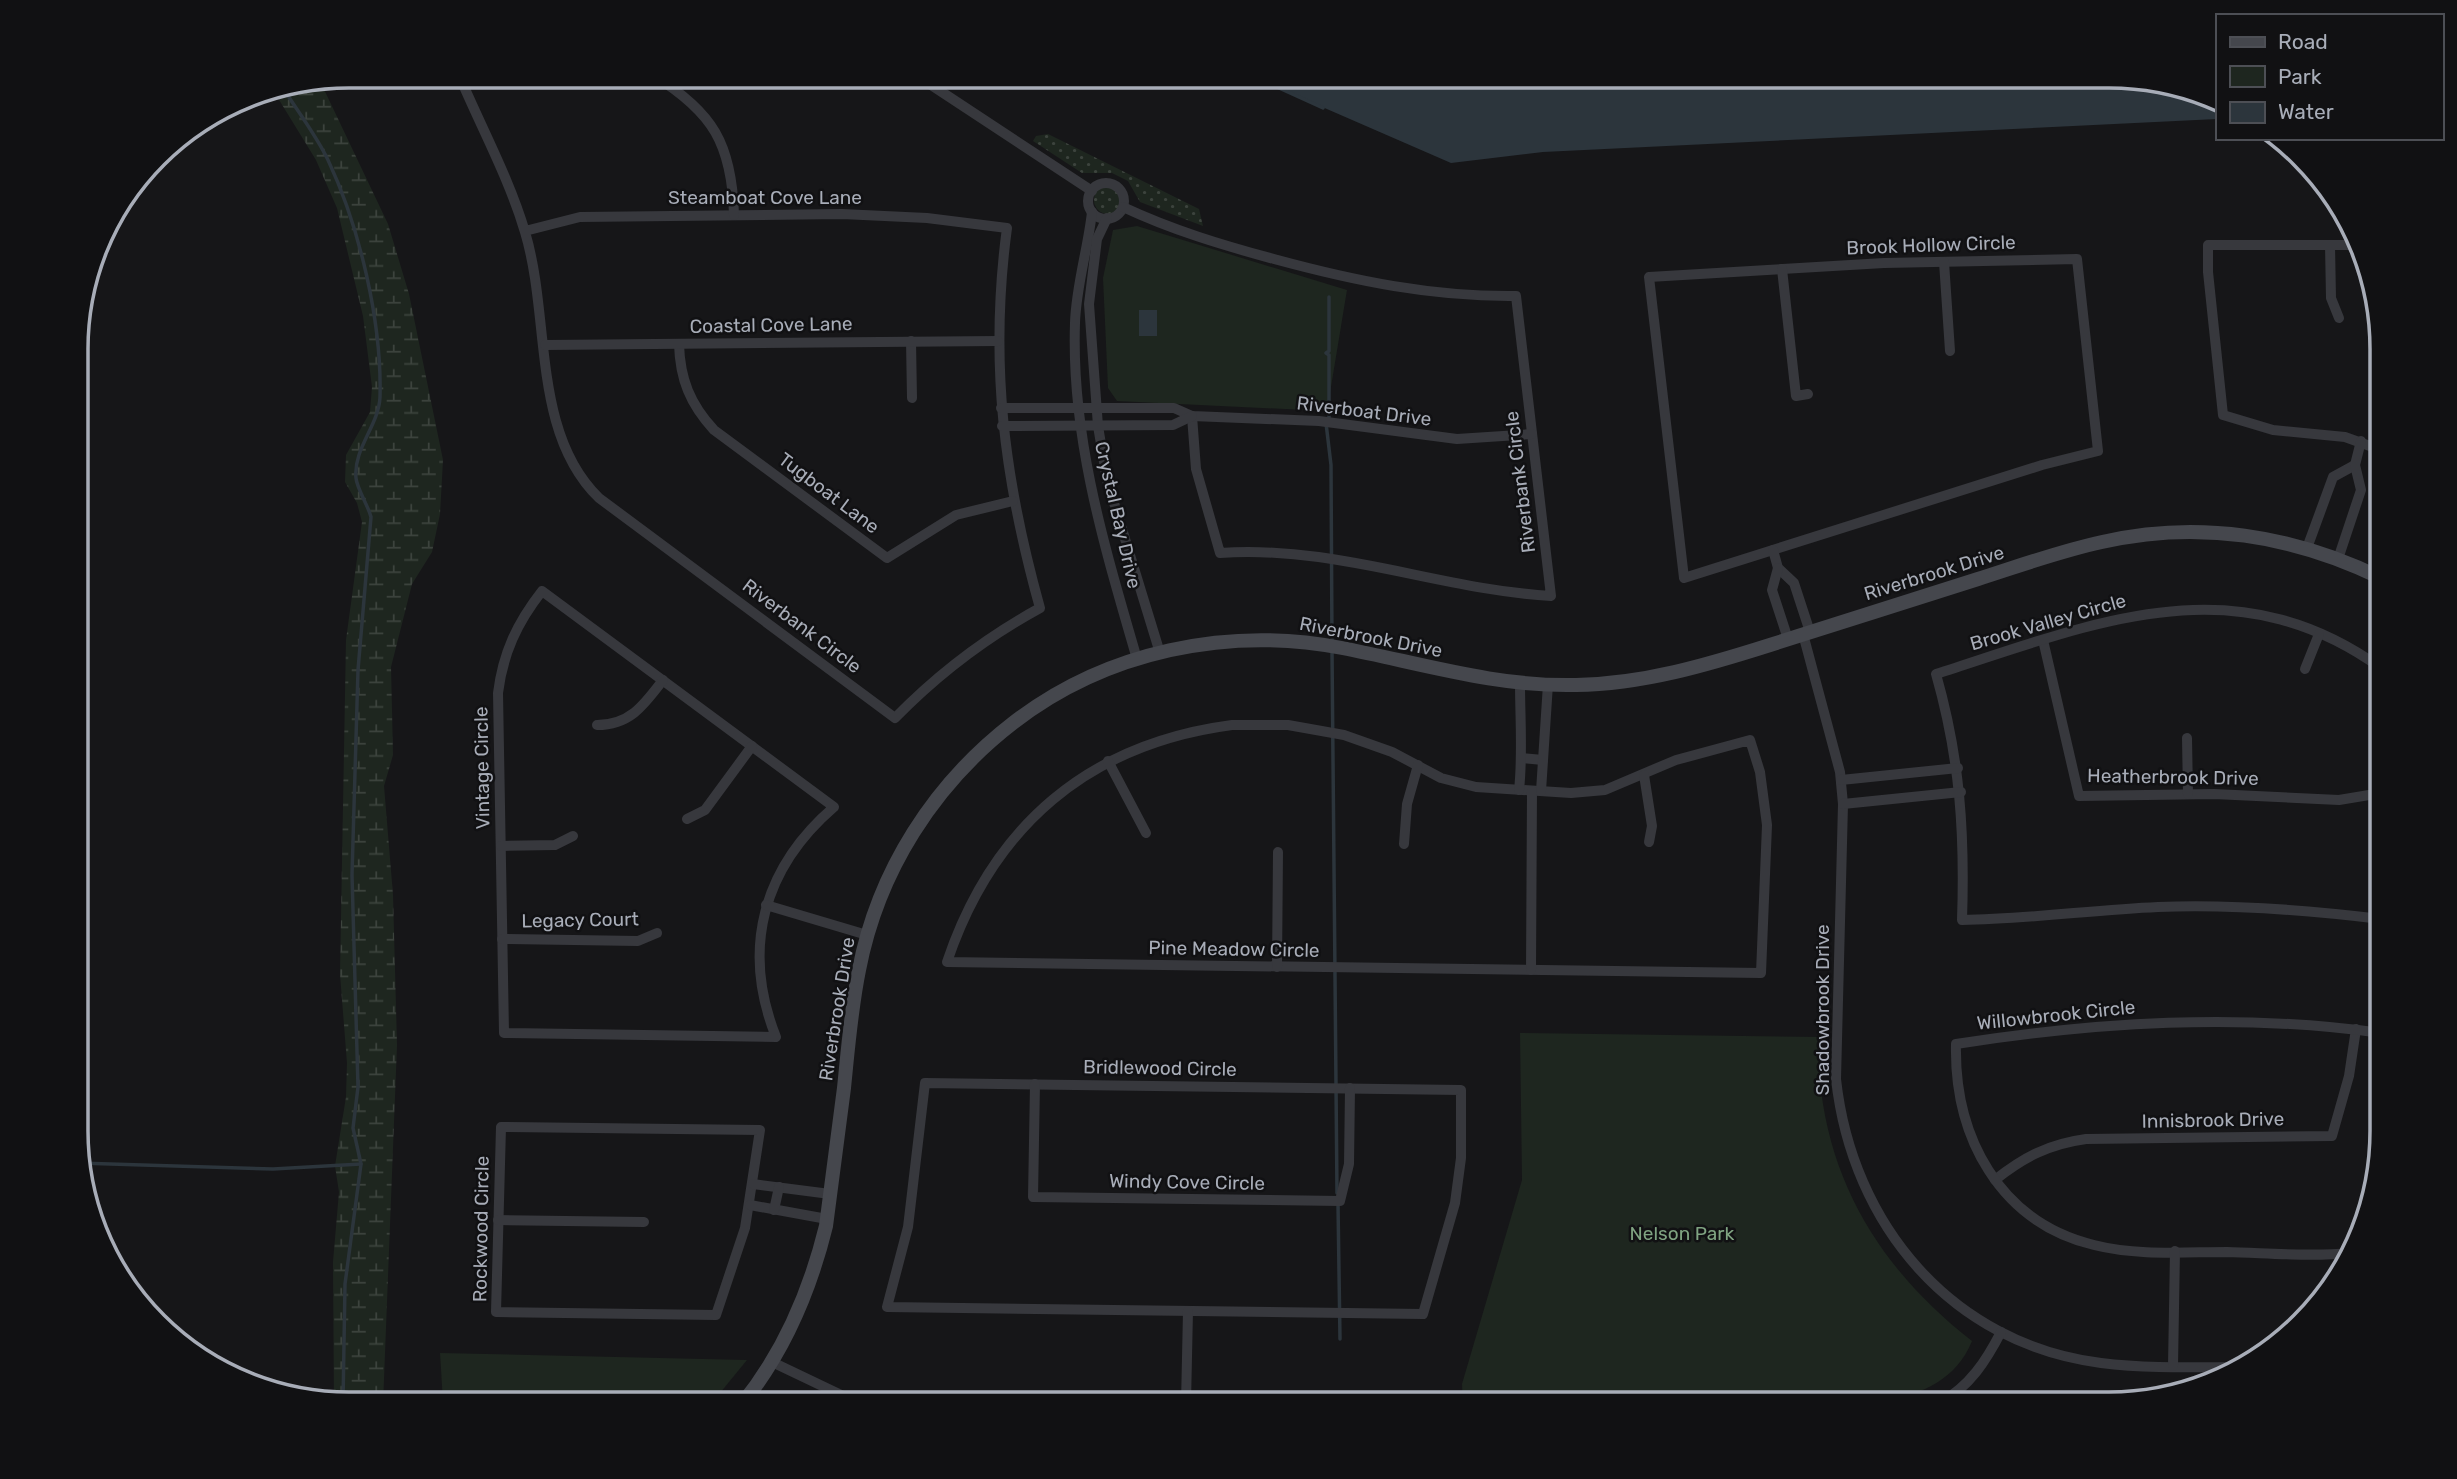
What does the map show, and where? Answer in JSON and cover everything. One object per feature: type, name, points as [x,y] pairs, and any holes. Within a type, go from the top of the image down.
[{"type":"street","name":"Riverbank Circle","points":[[464,88],[525,231],[560,438],[575,471],[587,486],[895,718],[953,664],[980,644],[1040,608],[1013,501],[1000,408],[998,341],[1007,228]]},
{"type":"street","points":[[672,88],[691,101],[716,131],[730,166],[734,215]]},
{"type":"street","points":[[936,88],[1091,191]]},
{"type":"street","points":[[1105,183],[1116,186],[1123,194],[1123,207],[1118,214],[1107,218],[1092,212],[1089,201],[1091,191],[1105,183]]},
{"type":"street","name":"Riverbank Circle","points":[[1123,207],[1185,233],[1338,277],[1420,291],[1516,296],[1551,596],[1486,589],[1324,556],[1277,552],[1220,553],[1196,469],[1192,416]]},
{"type":"street","name":"Crystal Bay Drive","points":[[1092,212],[1075,322],[1079,426],[1101,536],[1136,659]]},
{"type":"street","name":"Steamboat Cove Lane","points":[[525,231],[580,217],[883,214],[1007,228]]},
{"type":"street","name":"Crystal Bay Drive","points":[[1107,218],[1097,239],[1089,304],[1098,426],[1107,480],[1160,653]]},
{"type":"street","points":[[2330,244],[2331,298],[2339,318]]},
{"type":"street","points":[[2348,245],[2208,245],[2208,272],[2223,415],[2273,430],[2361,441],[2370,445]]},
{"type":"street","name":"Brook Hollow Circle","points":[[2077,259],[2098,451],[2042,465],[1684,578],[1649,277],[1944,262],[2077,259]]},
{"type":"street","points":[[1944,262],[1950,351]]},
{"type":"street","points":[[1782,269],[1796,396],[1808,394]]},
{"type":"street","points":[[911,341],[912,398]]},
{"type":"street","name":"Coastal Cove Lane","points":[[545,345],[998,341]]},
{"type":"street","name":"Tugboat Lane","points":[[679,344],[685,385],[701,415],[714,429],[887,558],[956,514],[1013,501]]},
{"type":"street","points":[[1000,408],[1174,408],[1192,416]]},
{"type":"street","points":[[1002,426],[1173,425],[1192,416]]},
{"type":"street","name":"Riverboat Drive","points":[[1192,416],[1318,421],[1457,439],[1532,434]]},
{"type":"street","points":[[2338,559],[2361,491],[2355,465],[2361,441]]},
{"type":"street","points":[[2307,548],[2333,477],[2355,465]]},
{"type":"street","name":"Riverbrook Drive","points":[[751,1392],[772,1362],[811,1282],[827,1219],[854,1002],[867,934],[888,880],[910,838],[963,767],[1016,720],[1046,700],[1103,671],[1160,653],[1222,642],[1296,642],[1479,678],[1520,683],[1598,684],[1653,677],[1788,639],[2069,550],[2131,536],[2212,532],[2246,535],[2307,548],[2370,573]]},
{"type":"street","points":[[1773,550],[1778,568],[1772,590],[1788,639]]},
{"type":"street","points":[[1778,568],[1794,583],[1806,633]]},
{"type":"street","name":"Vintage Circle","points":[[542,591],[663,680],[834,807],[802,838],[786,860],[766,905],[759,950],[760,973],[763,995],[776,1037],[504,1033],[498,693],[501,671],[516,628],[542,591]]},
{"type":"street","name":"Brook Valley Circle","points":[[2370,662],[2319,634],[2244,614],[2175,610],[2116,618],[1936,674],[1961,792],[1962,920],[2026,919],[2105,911],[2206,906],[2370,918]]},
{"type":"street","name":"Shadowbrook Drive","points":[[1806,633],[1841,780],[1843,804],[1836,1079],[1845,1136],[1865,1191],[1893,1238],[1947,1296],[2001,1332],[2072,1357],[2102,1363],[2220,1367]]},
{"type":"street","points":[[2305,670],[2319,634]]},
{"type":"street","name":"Heatherbrook Drive","points":[[2043,640],[2079,796],[2188,794],[2339,800],[2370,795]]},
{"type":"street","points":[[597,725],[612,725],[628,719],[663,680]]},
{"type":"street","points":[[1519,790],[1522,758],[1520,683]]},
{"type":"street","points":[[1531,970],[1536,791],[1543,760],[1548,684]]},
{"type":"street","name":"Pine Meadow Circle","points":[[1260,724],[1316,729],[1344,735],[1457,783],[1519,790],[1605,790],[1676,760],[1750,740],[1760,772],[1767,825],[1761,973],[947,962],[969,904],[1002,852],[1044,806],[1108,761],[1176,735],[1232,725],[1260,724]]},
{"type":"street","points":[[2187,738],[2188,794]]},
{"type":"street","points":[[687,819],[705,810],[752,746]]},
{"type":"street","points":[[1522,758],[1543,760]]},
{"type":"street","points":[[1108,761],[1146,833]]},
{"type":"street","points":[[1404,844],[1407,804],[1418,765]]},
{"type":"street","points":[[1841,780],[1958,768]]},
{"type":"street","points":[[1644,775],[1653,825],[1649,842]]},
{"type":"street","points":[[1843,804],[1961,792]]},
{"type":"street","points":[[501,846],[555,845],[573,836]]},
{"type":"street","points":[[1277,967],[1278,852]]},
{"type":"street","points":[[766,905],[867,934]]},
{"type":"street","name":"Legacy Court","points":[[502,939],[638,941],[657,933]]},
{"type":"street","name":"Willowbrook Circle","points":[[2339,1253],[2116,1249],[2072,1238],[2028,1213],[1995,1180],[1983,1163],[1964,1122],[1955,1076],[1956,1044],[2056,1029],[2148,1022],[2241,1021],[2370,1032]]},
{"type":"street","name":"Innisbrook Drive","points":[[1995,1180],[2031,1154],[2048,1147],[2086,1139],[2332,1136],[2349,1076],[2356,1030]]},
{"type":"street","name":"Bridlewood Circle","points":[[925,1083],[1035,1084],[1461,1090],[1461,1158],[1455,1203],[1423,1314],[887,1307],[908,1227],[925,1083]]},
{"type":"street","name":"Windy Cove Circle","points":[[1035,1084],[1033,1197],[1159,1199],[1340,1201],[1349,1164],[1350,1088]]},
{"type":"street","name":"Rockwood Circle","points":[[501,1127],[760,1130],[753,1184],[736,1261],[716,1315],[496,1312],[501,1127]]},
{"type":"street","points":[[753,1184],[830,1194]]},
{"type":"street","points":[[775,1210],[779,1186]]},
{"type":"street","points":[[750,1205],[827,1219]]},
{"type":"street","points":[[498,1220],[644,1222]]},
{"type":"street","points":[[2173,1366],[2175,1251]]},
{"type":"street","points":[[1186,1392],[1188,1311]]},
{"type":"street","points":[[1953,1392],[1979,1371],[2001,1332]]},
{"type":"street","points":[[772,1362],[835,1392]]},
{"type":"green space","points":[[1418,88],[1744,88],[1547,106]]},
{"type":"green space","points":[[324,89],[388,224],[409,294],[443,460],[440,514],[432,552],[412,584],[391,667],[393,755],[384,786],[393,895],[397,1045],[383,1392],[334,1391],[333,1262],[339,1192],[335,1166],[346,1097],[347,1063],[340,974],[346,640],[362,522],[357,503],[345,482],[346,455],[370,412],[372,387],[363,316],[337,208],[316,160],[277,97]]},
{"type":"green space","points":[[1048,134],[1199,209],[1203,226],[1140,202],[1128,181],[1112,173],[1082,173],[1033,141],[1036,136]]},
{"type":"green space","points":[[1108,186],[1118,190],[1122,200],[1118,210],[1108,214],[1098,210],[1094,200],[1098,190]]},
{"type":"green space","points":[[1137,226],[1347,290],[1327,411],[1117,401],[1108,388],[1103,278],[1113,230]]},
{"type":"green space","name":"Nelson Park","points":[[1520,1033],[1821,1037],[1821,1090],[1828,1129],[1853,1199],[1871,1231],[1916,1290],[1972,1341],[1957,1366],[1948,1375],[1918,1392],[1462,1392],[1462,1384],[1522,1180]]},
{"type":"green space","points":[[440,1353],[747,1360],[721,1392],[442,1392]]},
{"type":"water","points":[[1279,88],[2126,88],[2176,96],[2216,110],[2216,119],[1543,152],[1451,163]]},
{"type":"water","points":[[1139,310],[1157,310],[1157,336],[1139,336]]},
{"type":"waterway","points":[[1279,88],[1323,108]]},
{"type":"waterway","points":[[287,95],[323,151],[350,215],[367,276],[380,368],[379,407],[356,467],[357,482],[371,517],[358,670],[352,875],[358,1087],[353,1128],[361,1164],[345,1284],[343,1392]]},
{"type":"waterway","points":[[1329,297],[1329,351],[1326,353],[1329,355],[1329,419],[1326,423],[1331,465],[1332,643]]},
{"type":"waterway","points":[[1332,651],[1337,1193]]},
{"type":"waterway","points":[[90,1163],[273,1169],[361,1164]]},
{"type":"waterway","points":[[1338,1204],[1340,1339]]}]
